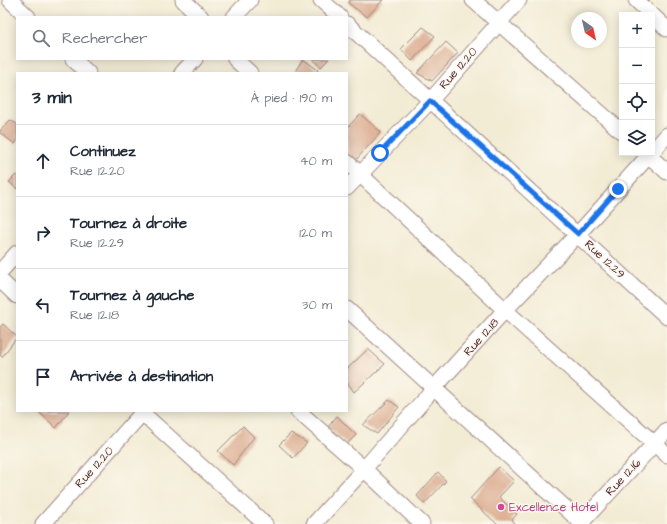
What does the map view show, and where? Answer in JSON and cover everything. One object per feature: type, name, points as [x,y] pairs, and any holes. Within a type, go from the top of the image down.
[{"type":"street","points":[[10,0],[27,16]]},
{"type":"street","points":[[183,0],[200,16]]},
{"type":"street","points":[[235,16],[250,0]]},
{"type":"street","points":[[321,0],[339,16]]},
{"type":"street","points":[[473,0],[619,129]]},
{"type":"street","name":"Rue 12.20","points":[[348,187],[430,101],[519,0]]},
{"type":"street","points":[[636,0],[667,29]]},
{"type":"street","name":"Rue 12.29","points":[[348,25],[667,317]]},
{"type":"street","points":[[74,60],[87,72]]},
{"type":"street","points":[[183,72],[194,60]]},
{"type":"street","points":[[235,60],[249,72]]},
{"type":"street","name":"Rue 12.18","points":[[655,147],[667,135]]},
{"type":"street","name":"Rue 12.18","points":[[314,524],[364,470],[434,388],[505,310],[578,234],[646,156]]},
{"type":"street","points":[[652,156],[667,172]]},
{"type":"street","points":[[348,163],[505,310],[667,455]]},
{"type":"street","points":[[0,272],[16,254]]},
{"type":"street","points":[[0,280],[16,295]]},
{"type":"street","points":[[348,310],[581,523]]},
{"type":"street","points":[[142,412],[266,524]]},
{"type":"street","name":"Rue 12.20","points":[[43,524],[142,412]]},
{"type":"street","points":[[299,412],[422,524]]},
{"type":"street","name":"Rue 12.16","points":[[581,523],[667,430]]},
{"type":"building","points":[[350,0],[383,0],[367,17],[348,3]]},
{"type":"building","points":[[423,27],[435,36],[412,61],[401,49]]},
{"type":"building","points":[[446,42],[458,53],[432,81],[417,73]]},
{"type":"building","points":[[302,60],[318,70],[316,72],[295,72]]},
{"type":"building","points":[[313,60],[328,60],[321,67]]},
{"type":"building","points":[[360,114],[381,132],[355,161],[348,155],[348,127]]},
{"type":"building","points":[[10,120],[16,123],[15,144],[0,133],[0,131]]},
{"type":"building","points":[[16,175],[16,188],[9,182]]},
{"type":"building","points":[[3,324],[16,336],[16,338],[2,357],[0,355],[0,327]]},
{"type":"building","points":[[368,349],[385,364],[354,392],[348,383],[348,368]]},
{"type":"building","points":[[389,400],[399,407],[377,434],[363,425]]},
{"type":"building","points":[[39,412],[68,412],[56,428]]},
{"type":"building","points":[[337,416],[356,435],[347,444],[328,427]]},
{"type":"building","points":[[243,426],[254,437],[233,465],[218,451]]},
{"type":"building","points":[[291,433],[307,443],[293,458],[279,445]]},
{"type":"building","points":[[499,467],[514,481],[499,497],[517,514],[512,520],[516,524],[497,524],[470,499]]},
{"type":"building","points":[[438,472],[446,481],[424,504],[417,496]]},
{"type":"place","name":"Excellence Hotel","points":[[501,507]]},
{"type":"route","points":[[380,153],[430,101],[578,234],[618,189]]}]
